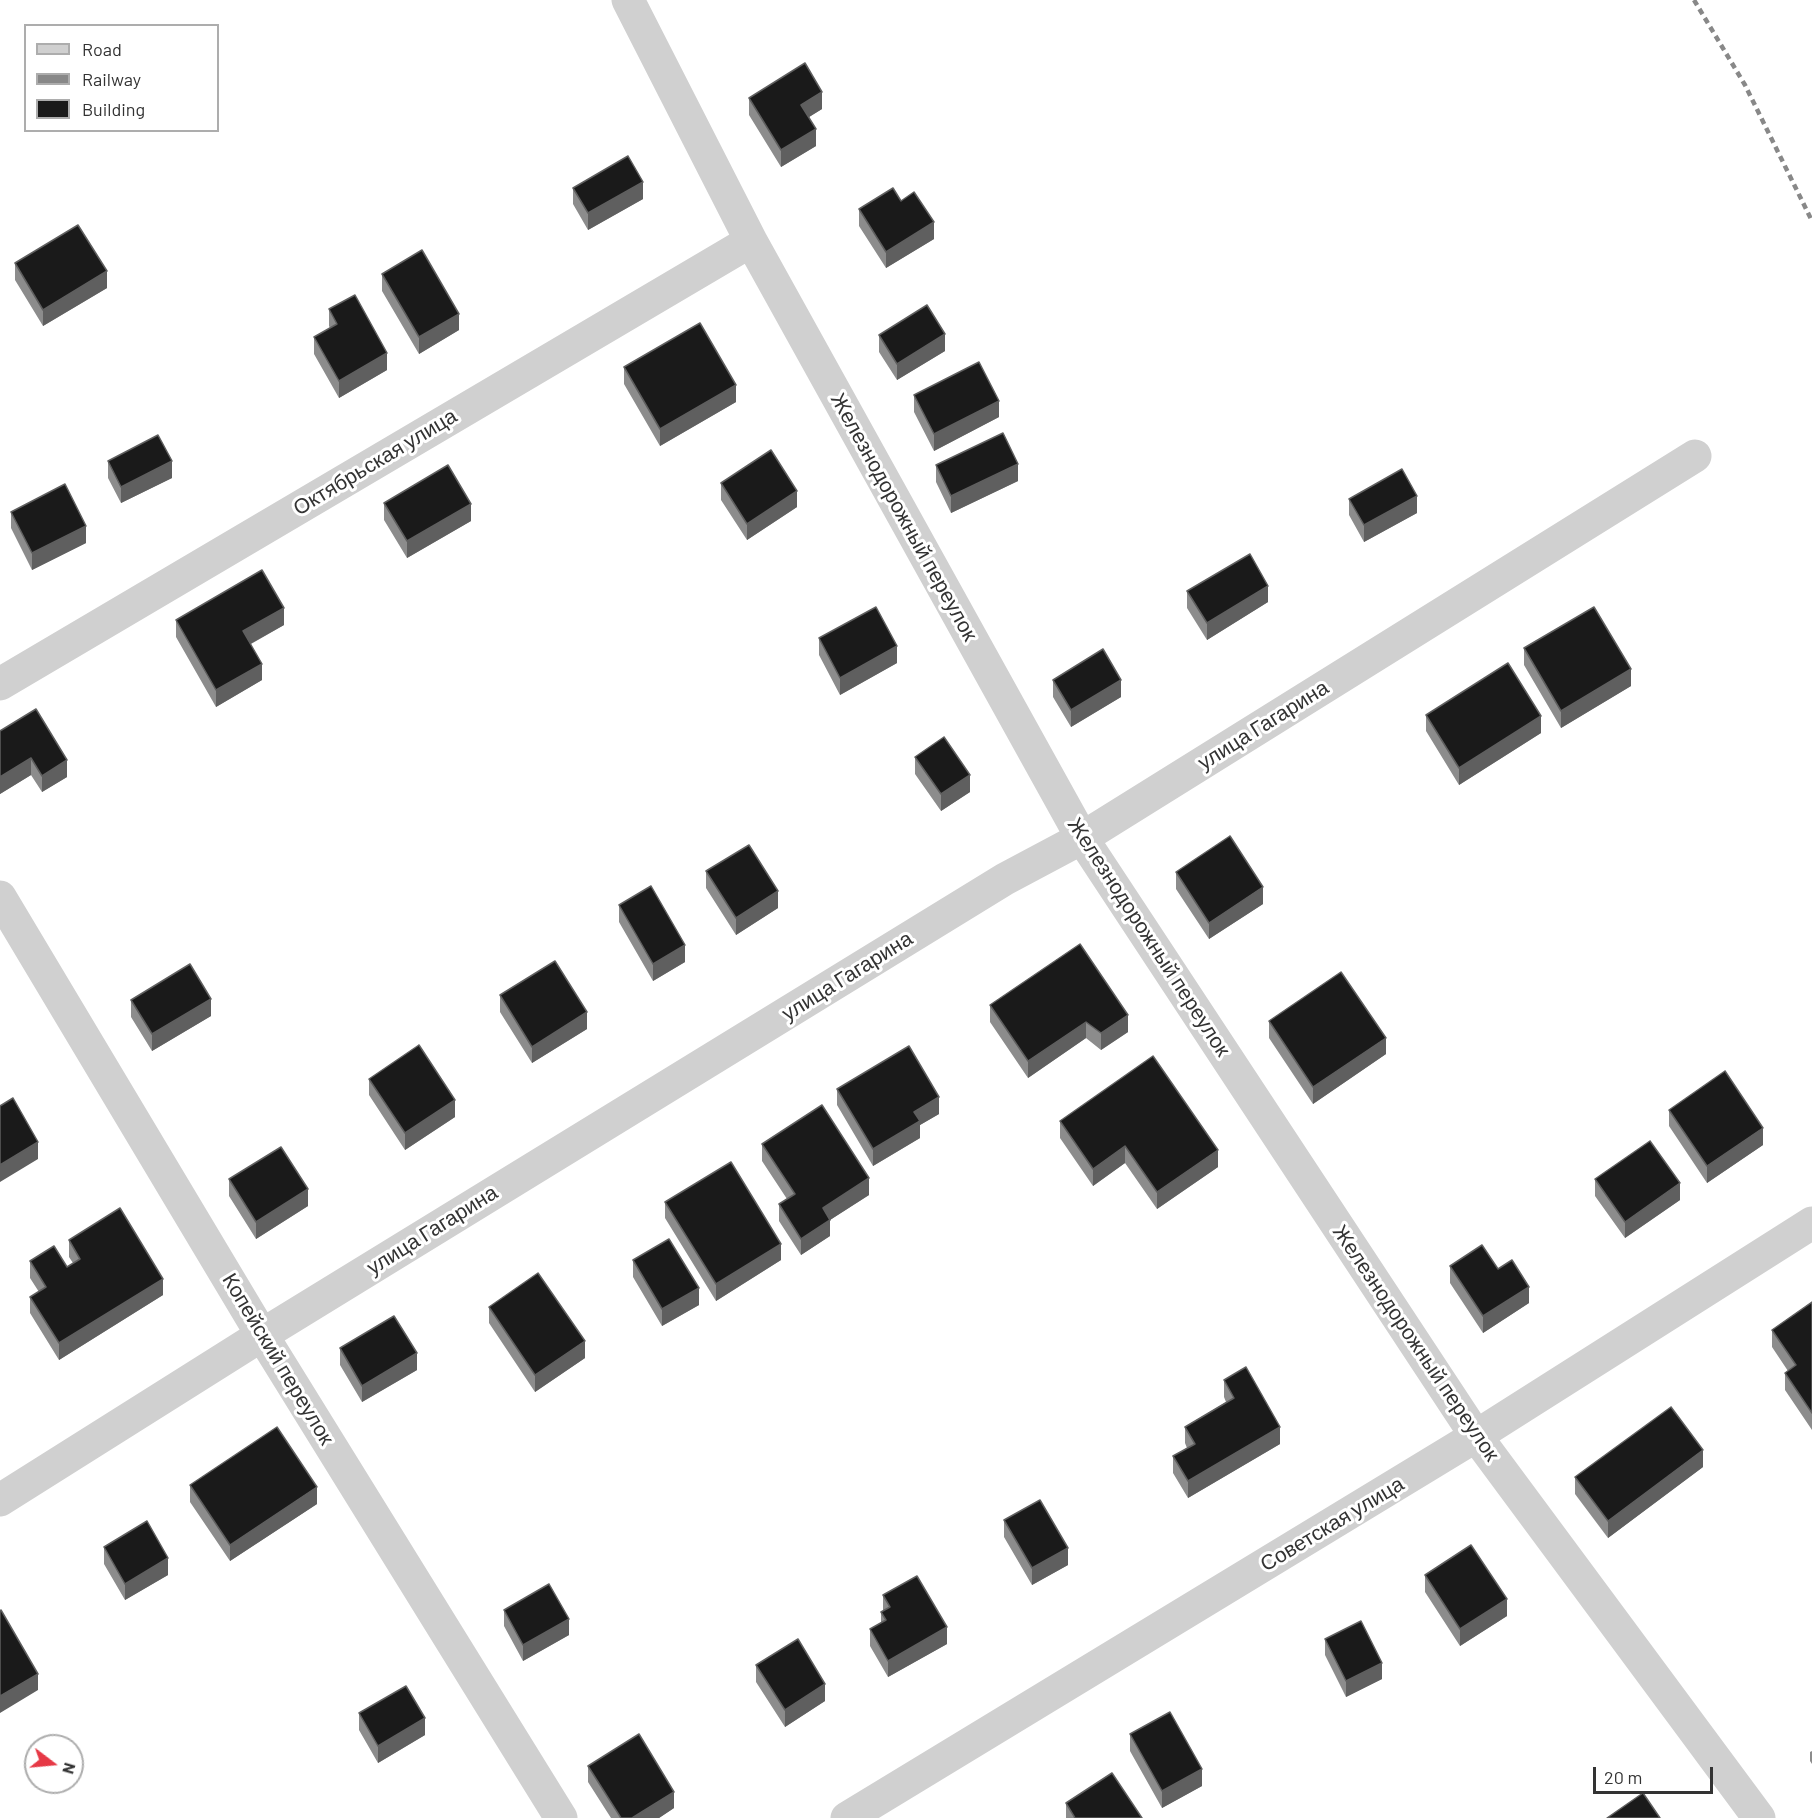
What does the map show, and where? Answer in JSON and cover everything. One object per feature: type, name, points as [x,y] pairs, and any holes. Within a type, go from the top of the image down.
[{"type":"street","name":"Железнодорожный переулок","points":[[628,0],[751,241],[1082,838],[1476,1436],[1760,1818]]},
{"type":"street","name":"Октябрьская улица","points":[[0,684],[751,241]]},
{"type":"street","name":"улица Гагарина","points":[[0,1500],[262,1335],[1005,879],[1082,838],[1695,456]]},
{"type":"street","name":"Копейский переулок","points":[[0,897],[262,1335],[561,1818]]},
{"type":"street","name":"Советская улица","points":[[847,1818],[1476,1436],[1812,1223]]},
{"type":"building","points":[[805,63],[822,92],[801,105],[816,129],[781,150],[749,98]]},
{"type":"building","points":[[628,156],[643,182],[588,213],[573,188]]},
{"type":"building","points":[[893,188],[901,201],[914,192],[934,222],[886,252],[859,209]]},
{"type":"building","points":[[78,225],[107,271],[43,310],[15,263]]},
{"type":"building","points":[[422,250],[459,314],[419,337],[382,274]]},
{"type":"building","points":[[355,295],[387,353],[339,381],[314,337],[337,324],[329,309]]},
{"type":"building","points":[[927,305],[945,334],[897,364],[879,335]]},
{"type":"building","points":[[700,323],[736,385],[660,429],[624,367]]},
{"type":"building","points":[[979,362],[999,401],[934,434],[914,395]]},
{"type":"building","points":[[1003,433],[1018,464],[951,496],[936,465]]},
{"type":"building","points":[[158,435],[172,461],[121,487],[108,461]]},
{"type":"building","points":[[771,450],[797,491],[747,524],[721,483]]},
{"type":"building","points":[[448,465],[471,504],[407,541],[384,503]]},
{"type":"building","points":[[1402,469],[1417,496],[1364,525],[1349,499]]},
{"type":"building","points":[[65,484],[86,526],[32,553],[11,512]]},
{"type":"building","points":[[1250,554],[1268,586],[1207,623],[1187,591]]},
{"type":"building","points":[[262,570],[284,608],[243,631],[262,664],[216,690],[176,620]]},
{"type":"building","points":[[876,607],[897,646],[840,678],[819,638]]},
{"type":"building","points":[[1594,607],[1631,669],[1561,711],[1524,648]]},
{"type":"building","points":[[1103,649],[1121,680],[1071,710],[1053,680]]},
{"type":"building","points":[[1508,663],[1541,716],[1459,768],[1426,715]]},
{"type":"building","points":[[36,709],[67,760],[42,776],[31,758],[0,777],[0,731]]},
{"type":"building","points":[[944,737],[970,775],[941,794],[915,757]]},
{"type":"building","points":[[1230,836],[1263,887],[1209,923],[1176,872]]},
{"type":"building","points":[[749,845],[778,891],[736,918],[706,871]]},
{"type":"building","points":[[651,886],[685,945],[653,964],[619,905]]},
{"type":"building","points":[[1080,944],[1128,1015],[1101,1033],[1086,1022],[1028,1061],[990,1005]]},
{"type":"building","points":[[555,961],[587,1012],[532,1047],[500,995]]},
{"type":"building","points":[[190,964],[211,999],[152,1034],[131,1000]]},
{"type":"building","points":[[1341,972],[1386,1038],[1313,1087],[1269,1021]]},
{"type":"building","points":[[419,1045],[455,1100],[405,1133],[369,1079]]},
{"type":"building","points":[[909,1046],[939,1097],[914,1112],[920,1121],[873,1149],[837,1089]]},
{"type":"building","points":[[1153,1056],[1218,1150],[1157,1192],[1125,1146],[1093,1169],[1060,1121]]},
{"type":"building","points":[[1725,1071],[1763,1128],[1707,1166],[1669,1110]]},
{"type":"building","points":[[13,1098],[38,1142],[0,1165],[0,1106]]},
{"type":"building","points":[[822,1105],[869,1178],[823,1208],[830,1220],[801,1239],[779,1204],[795,1194],[762,1144]]},
{"type":"building","points":[[1650,1141],[1680,1183],[1625,1222],[1595,1179]]},
{"type":"building","points":[[281,1147],[308,1189],[256,1222],[229,1179]]},
{"type":"building","points":[[731,1162],[781,1244],[716,1284],[665,1202]]},
{"type":"building","points":[[120,1208],[163,1279],[59,1343],[30,1297],[46,1287],[30,1261],[54,1246],[67,1267],[80,1259],[69,1240]]},
{"type":"building","points":[[669,1239],[699,1288],[662,1309],[633,1260]]},
{"type":"building","points":[[1482,1245],[1498,1269],[1512,1260],[1529,1287],[1483,1316],[1450,1266]]},
{"type":"building","points":[[538,1273],[585,1341],[535,1375],[489,1307]]},
{"type":"building","points":[[1812,1302],[1812,1413],[1785,1373],[1796,1365],[1772,1330]]},
{"type":"building","points":[[394,1316],[417,1353],[362,1386],[340,1348]]},
{"type":"building","points":[[1246,1367],[1280,1427],[1188,1481],[1173,1456],[1195,1444],[1185,1427],[1234,1398],[1224,1380]]},
{"type":"building","points":[[1671,1407],[1703,1450],[1608,1521],[1575,1477]]},
{"type":"building","points":[[277,1427],[317,1487],[230,1545],[190,1485]]},
{"type":"building","points":[[1040,1500],[1068,1548],[1032,1568],[1004,1520]]},
{"type":"building","points":[[147,1521],[168,1558],[125,1584],[104,1547]]},
{"type":"building","points":[[1471,1545],[1507,1599],[1460,1629],[1425,1575]]},
{"type":"building","points":[[917,1576],[947,1627],[888,1661],[870,1629],[886,1620],[881,1612],[890,1607],[883,1595]]},
{"type":"building","points":[[549,1584],[569,1619],[523,1645],[504,1610]]},
{"type":"building","points":[[0,1611],[38,1674],[0,1696]]},
{"type":"building","points":[[1361,1621],[1382,1663],[1346,1681],[1325,1639]]},
{"type":"building","points":[[798,1639],[825,1684],[785,1710],[756,1665]]},
{"type":"building","points":[[406,1686],[425,1718],[378,1746],[359,1713]]},
{"type":"building","points":[[1170,1712],[1202,1769],[1162,1791],[1130,1734]]},
{"type":"building","points":[[639,1734],[674,1792],[632,1818],[621,1818],[588,1766]]},
{"type":"building","points":[[1112,1773],[1142,1818],[1075,1818],[1066,1803]]},
{"type":"building","points":[[1643,1793],[1660,1818],[1607,1818]]},
{"type":"railway","points":[[1694,0],[1745,85],[1812,221]]}]
